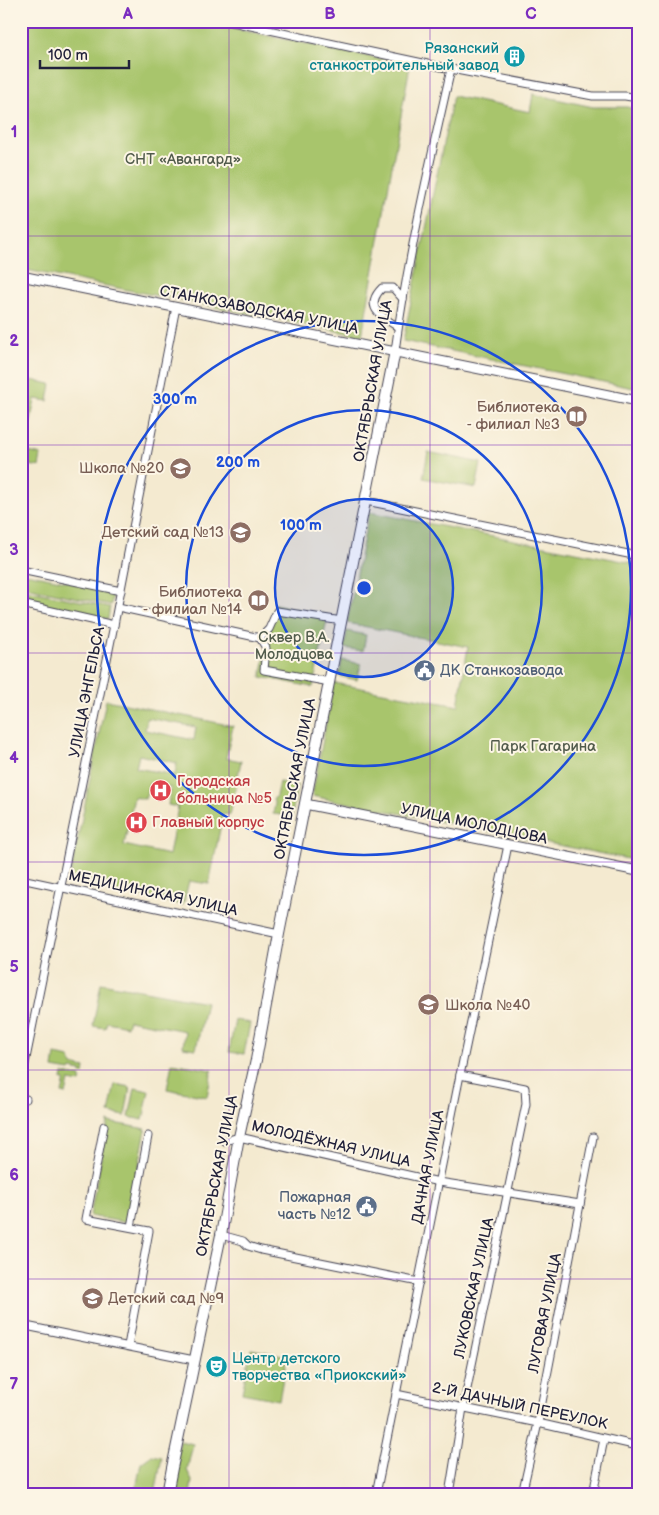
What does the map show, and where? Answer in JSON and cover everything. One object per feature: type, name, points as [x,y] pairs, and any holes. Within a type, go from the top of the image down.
[{"type":"main road","name":"ОКТЯБРЬСКАЯ УЛИЦА","points":[[167,1494],[221,1236],[395,351]]},
{"type":"street","points":[[227,21],[452,69],[593,96],[638,98]]},
{"type":"street","name":"ОКТЯБРЬСКАЯ УЛИЦА","points":[[395,351],[418,218],[452,69]]},
{"type":"street","name":"СТАНКОЗАВОДСКАЯ УЛИЦА","points":[[21,276],[638,401]]},
{"type":"street","points":[[398,327],[380,316],[374,306],[375,295],[382,288],[393,288],[403,298]]},
{"type":"street","name":"УЛИЦА ЭНГЕЛЬСА","points":[[21,1082],[118,608],[176,307]]},
{"type":"street","points":[[366,501],[638,556]]},
{"type":"street","points":[[21,570],[121,591]]},
{"type":"street","points":[[21,604],[114,625]]},
{"type":"street","points":[[118,608],[260,638],[266,648],[264,670],[330,682]]},
{"type":"street","points":[[260,638],[269,629],[277,611],[342,622]]},
{"type":"street","name":"УЛИЦА МОЛОДЦОВА","points":[[305,804],[638,871]]},
{"type":"street","name":"ДАЧНАЯ УЛИЦА","points":[[376,1494],[508,845]]},
{"type":"street","name":"МЕДИЦИНСКАЯ УЛИЦА","points":[[21,879],[279,934]]},
{"type":"street","name":"ЛУКОВСКАЯ УЛИЦА","points":[[449,1494],[463,1408],[526,1104],[525,1088],[460,1075]]},
{"type":"street","points":[[104,1126],[86,1219],[149,1231],[128,1346]]},
{"type":"street","points":[[131,1227],[148,1136]]},
{"type":"street","name":"ЛУГОВАЯ УЛИЦА","points":[[522,1494],[538,1423],[593,1137]]},
{"type":"street","name":"МОЛОДЁЖНАЯ УЛИЦА","points":[[225,1141],[239,1138],[439,1182],[580,1204]]},
{"type":"street","points":[[221,1236],[243,1241],[248,1246],[261,1250],[419,1282]]},
{"type":"street","points":[[21,1324],[194,1360]]},
{"type":"street","name":"2-Й ДАЧНЫЙ ПЕРЕУЛОК","points":[[396,1394],[638,1446]]},
{"type":"street","points":[[593,1494],[604,1439]]},
{"type":"green space","name":"СНТ «Авангард»","points":[[21,21],[196,21],[410,65],[362,336],[21,269]]},
{"type":"green space","points":[[533,94],[593,107],[627,107],[638,110],[638,389],[403,341],[453,96],[530,112]]},
{"type":"green space","points":[[21,378],[51,384],[48,401],[35,399],[25,451],[41,455],[39,467],[21,463]]},
{"type":"green space","points":[[428,452],[481,463],[476,488],[423,478]]},
{"type":"green space","name":"Парк Гагарина","points":[[369,512],[638,564],[638,861],[312,796],[334,683],[458,706],[468,647],[347,623]]},
{"type":"green space","points":[[21,572],[114,591],[111,605],[21,586]]},
{"type":"green space","points":[[21,589],[110,607],[108,619],[21,601]]},
{"type":"green space","name":"Сквер В.А. Молодцова","points":[[275,604],[328,615],[313,687],[261,677]]},
{"type":"green space","points":[[347,631],[366,635],[363,651],[344,648]]},
{"type":"green space","points":[[342,660],[361,664],[357,680],[339,676]]},
{"type":"green space","name":"Городская больница №5","points":[[106,700],[233,726],[226,758],[241,761],[230,815],[223,814],[209,884],[189,881],[183,905],[69,882]],"holes":[[[147,718],[196,727],[194,740],[145,730]],[[139,755],[177,763],[175,775],[136,768]],[[149,784],[171,788],[168,805],[178,807],[169,855],[124,845],[134,797],[145,799]]]},
{"type":"green space","points":[[279,782],[297,785],[292,816],[273,814],[275,804],[273,800],[276,796]]},
{"type":"green space","points":[[101,983],[206,1002],[196,1049],[183,1047],[185,1031],[129,1020],[127,1026],[107,1022],[105,1028],[93,1026]]},
{"type":"green space","points":[[235,1020],[250,1023],[244,1054],[229,1052]]},
{"type":"green space","points":[[55,1055],[70,1058],[72,1065],[85,1068],[84,1074],[81,1074],[81,1071],[71,1069],[70,1071],[53,1068]]},
{"type":"green space","points":[[172,1063],[212,1070],[207,1097],[167,1089]]},
{"type":"green space","points":[[63,1074],[81,1077],[80,1083],[69,1081],[66,1094],[62,1093],[65,1080],[62,1080]]},
{"type":"green space","points":[[115,1084],[130,1087],[125,1116],[109,1113]]},
{"type":"green space","points":[[135,1088],[149,1091],[143,1120],[129,1117]]},
{"type":"green space","points":[[108,1122],[146,1129],[128,1223],[90,1216]]},
{"type":"green space","points":[[251,1349],[287,1356],[279,1400],[242,1393]]},
{"type":"green space","points":[[180,1441],[193,1444],[187,1470],[192,1481],[190,1494],[169,1494]]},
{"type":"green space","points":[[152,1455],[162,1457],[155,1494],[135,1494],[141,1463]]},
{"type":"place","name":"Рязанский станкостроительный завод","points":[[515,57]]},
{"type":"place","name":"Библиотека - филиал №3","points":[[576,416]]},
{"type":"place","name":"Школа №20","points":[[180,468]]},
{"type":"place","name":"Детский сад №13","points":[[240,532]]},
{"type":"place","name":"Библиотека - филиал №14","points":[[258,601]]},
{"type":"place","name":"ДК Станкозавода","points":[[424,670]]},
{"type":"place","name":"Городская больница №5","points":[[161,790]]},
{"type":"place","name":"Главный корпус","points":[[136,822]]},
{"type":"place","name":"Школа №40","points":[[429,1005]]},
{"type":"place","name":"Пожарная часть №12","points":[[367,1206]]},
{"type":"place","name":"Детский сад №9","points":[[92,1298]]},
{"type":"place","name":"Центр детского творчества «Приокский»","points":[[216,1367]]}]
